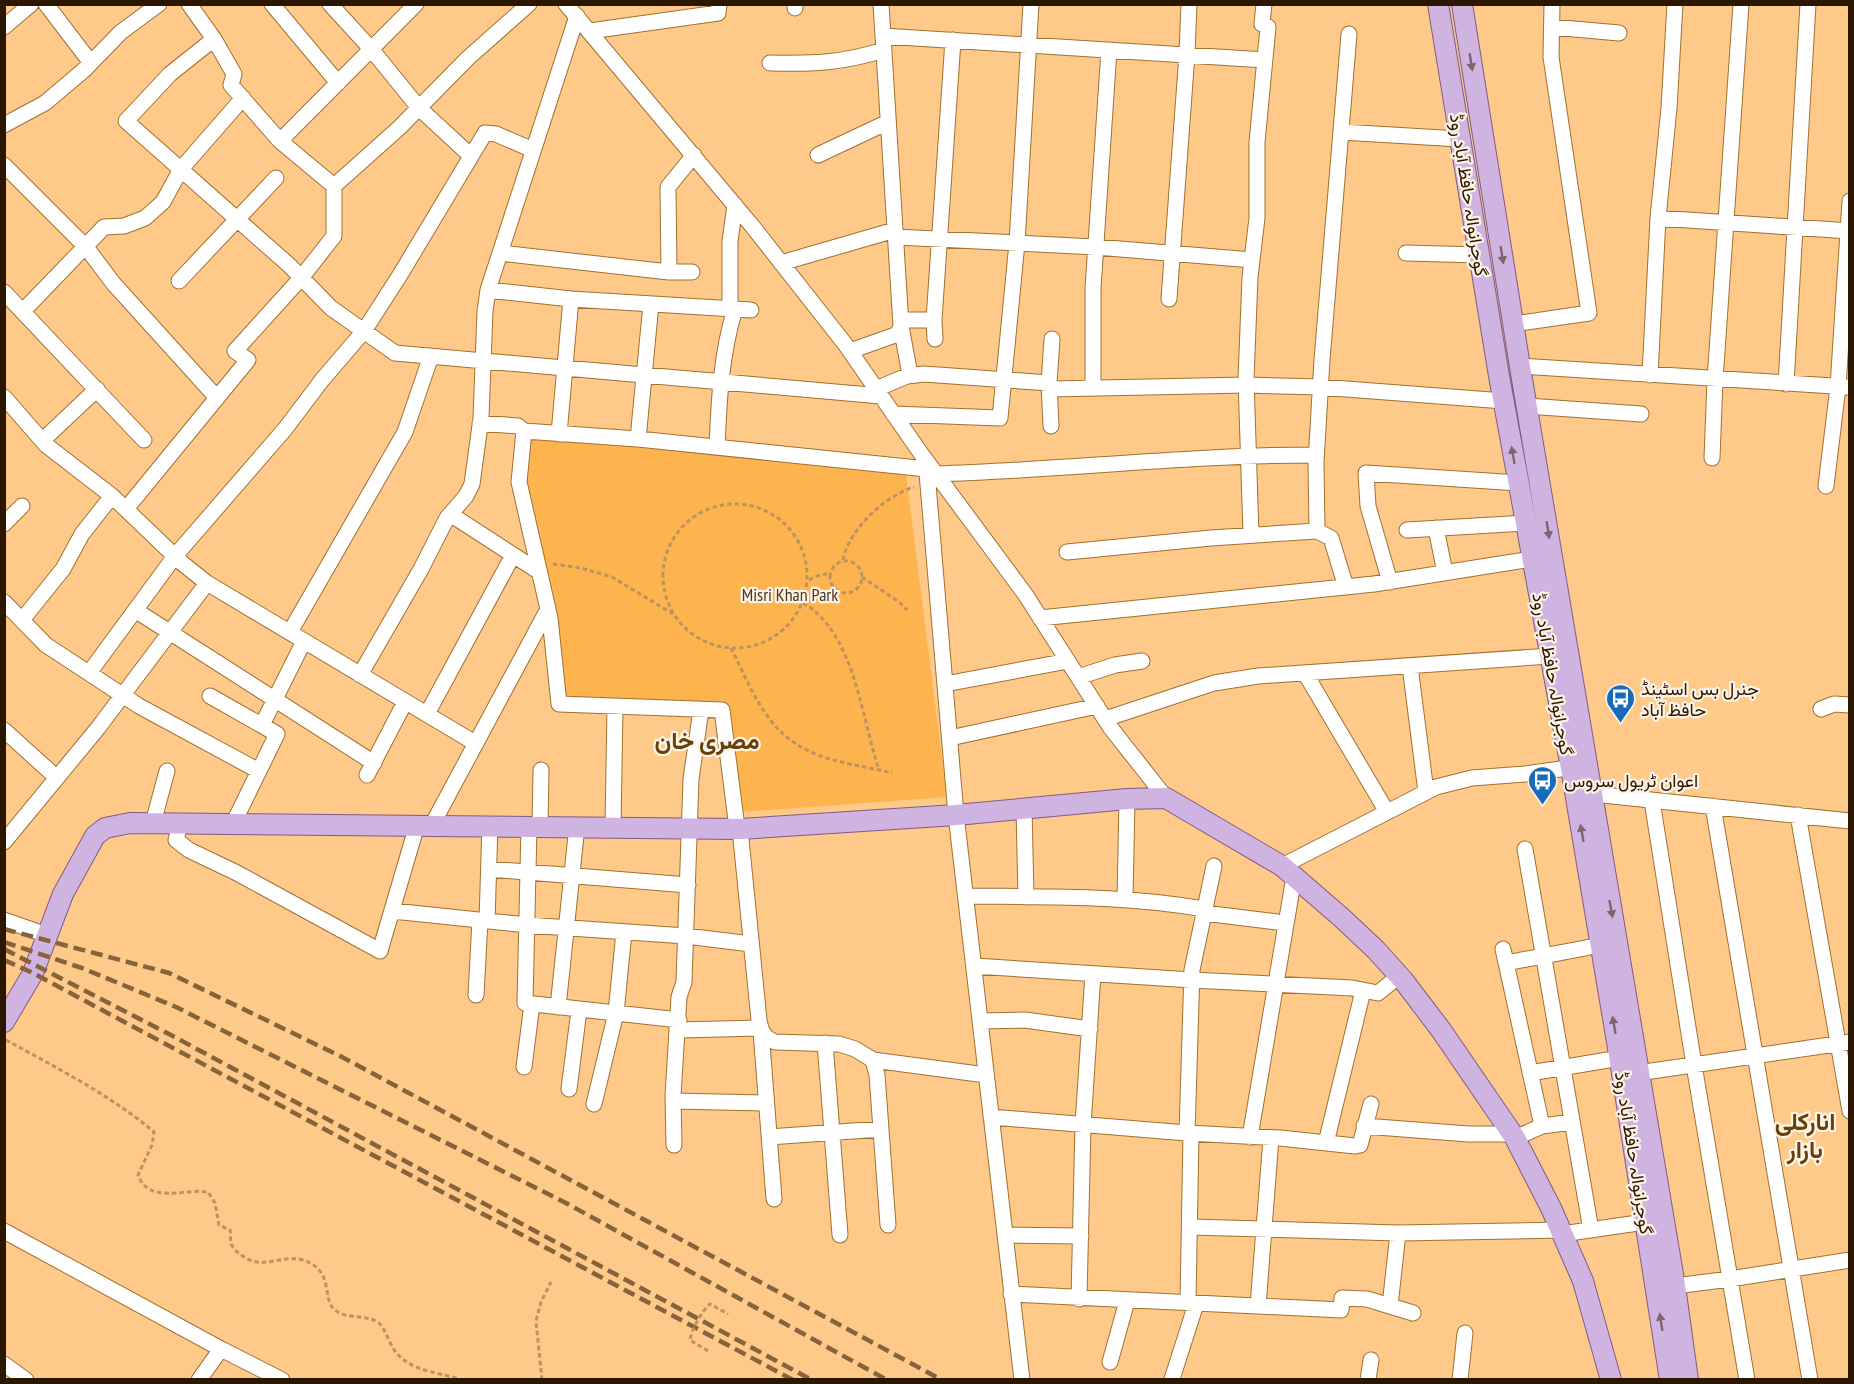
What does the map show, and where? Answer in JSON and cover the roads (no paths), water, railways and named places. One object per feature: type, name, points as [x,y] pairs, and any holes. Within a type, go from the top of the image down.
[{"type":"main road","name":"گوجرانوالہ حافظ آباد روڈ","points":[[1438,4],[1532,559],[1550,656],[1579,766]]},
{"type":"main road","name":"گوجرانوالہ حافظ آباد روڈ","points":[[1462,4],[1527,406],[1583,793],[1601,945],[1670,1380]]},
{"type":"main road","name":"گوجرانوالہ حافظ آباد روڈ","points":[[1583,793],[1638,1073],[1689,1380]]},
{"type":"main road","points":[[6,1016],[33,973],[63,894],[95,836],[112,826],[153,823],[738,829],[956,815],[1127,799],[1166,798],[1288,871],[1342,918],[1400,976],[1441,1030],[1514,1136],[1562,1232],[1583,1281],[1611,1380]]},
{"type":"street","points":[[4,27],[31,4]]},
{"type":"street","points":[[46,4],[91,63]]},
{"type":"street","points":[[4,125],[45,103],[91,63],[121,32],[159,4]]},
{"type":"street","points":[[189,4],[214,39],[234,74],[231,85],[280,141],[334,186]]},
{"type":"street","points":[[272,4],[338,83]]},
{"type":"street","points":[[330,4],[372,50],[418,108],[471,156]]},
{"type":"street","points":[[280,141],[416,4]]},
{"type":"street","points":[[126,509],[248,360],[235,351],[301,278],[334,236],[334,186],[399,128],[468,58],[529,4]]},
{"type":"street","points":[[566,4],[735,205],[849,351],[893,414],[929,472],[1026,594],[1101,713],[1166,798]]},
{"type":"street","points":[[590,31],[718,13],[719,4]]},
{"type":"street","points":[[881,4],[901,323],[910,375]]},
{"type":"street","points":[[893,414],[1000,418],[1017,243],[1031,4]]},
{"type":"street","points":[[1168,299],[1189,4]]},
{"type":"street","points":[[1251,535],[1246,385],[1250,277],[1257,218],[1257,142],[1268,27],[1262,24],[1264,4]]},
{"type":"street","points":[[1514,324],[1589,313],[1551,57],[1552,4]]},
{"type":"street","points":[[1650,375],[1658,218],[1669,108],[1675,4]]},
{"type":"street","points":[[1712,458],[1715,380],[1741,4]]},
{"type":"street","points":[[1786,384],[1808,4]]},
{"type":"street","points":[[360,675],[450,514],[466,496],[472,484],[480,423],[488,290],[577,16]]},
{"type":"street","points":[[1552,27],[1619,33]]},
{"type":"street","points":[[1317,531],[1316,455],[1320,387],[1349,34]]},
{"type":"street","points":[[214,39],[170,74],[126,121],[237,219],[331,308],[395,353],[720,382],[878,392],[910,375],[924,374],[1049,386],[1094,388],[1246,385],[1320,387],[1504,401]]},
{"type":"street","points":[[935,339],[934,320],[953,40]]},
{"type":"street","points":[[770,63],[822,64],[859,58],[883,43],[953,40],[1265,60]]},
{"type":"street","points":[[1094,388],[1093,288],[1110,50]]},
{"type":"street","points":[[23,311],[104,227],[124,226],[145,218],[163,202],[181,169],[243,98]]},
{"type":"street","points":[[818,155],[888,122]]},
{"type":"street","points":[[1341,132],[1460,139]]},
{"type":"street","points":[[89,673],[175,556],[285,429],[322,380],[364,331],[485,133],[496,134],[533,150]]},
{"type":"street","points":[[669,272],[668,187],[694,155]]},
{"type":"street","points":[[4,165],[86,247],[113,283],[217,398]]},
{"type":"street","points":[[179,281],[276,178]]},
{"type":"street","points":[[1826,486],[1844,387],[1850,201]]},
{"type":"street","points":[[717,447],[720,382],[732,309],[730,241],[735,205]]},
{"type":"street","points":[[1658,218],[1848,231]]},
{"type":"street","points":[[782,263],[896,234],[939,239],[1096,247],[1252,260]]},
{"type":"street","points":[[500,253],[669,272],[692,272]]},
{"type":"street","points":[[1406,253],[1479,255]]},
{"type":"street","points":[[488,290],[571,299],[751,310]]},
{"type":"street","points":[[4,291],[144,440]]},
{"type":"street","points":[[559,434],[571,299]]},
{"type":"street","points":[[638,439],[651,304]]},
{"type":"street","points":[[901,323],[934,320]]},
{"type":"street","points":[[849,351],[898,334],[901,323]]},
{"type":"street","points":[[1051,426],[1049,386],[1052,339]]},
{"type":"street","points":[[290,633],[405,432],[431,356]]},
{"type":"street","points":[[1520,366],[1844,387]]},
{"type":"street","points":[[43,441],[97,389]]},
{"type":"street","points":[[4,397],[43,441],[112,496],[207,583],[475,743]]},
{"type":"street","points":[[1527,406],[1641,414]]},
{"type":"street","points":[[480,423],[518,426],[524,431],[638,439],[929,472],[1068,468],[1249,456],[1316,455]]},
{"type":"street","points":[[524,431],[519,482],[548,609],[559,704],[722,710],[761,1029],[774,1199]]},
{"type":"street","points":[[929,472],[956,815],[1022,1380]]},
{"type":"street","points":[[1390,582],[1368,506],[1366,473],[1519,483]]},
{"type":"street","points":[[22,620],[63,569],[82,534],[112,496]]},
{"type":"street","points":[[4,525],[22,506]]},
{"type":"street","points":[[450,514],[537,568]]},
{"type":"street","points":[[1407,530],[1526,524]]},
{"type":"street","points":[[1436,528],[1445,573]]},
{"type":"street","points":[[1067,552],[1317,531],[1331,538],[1346,587]]},
{"type":"street","points":[[427,714],[513,555]]},
{"type":"street","points":[[1040,618],[1390,582],[1532,559]]},
{"type":"street","points":[[7,834],[98,728],[207,583]]},
{"type":"street","points":[[5,604],[46,645],[138,706],[259,771]]},
{"type":"street","points":[[180,824],[177,840],[189,850],[237,873],[380,951],[424,825],[475,743],[548,609]]},
{"type":"street","points":[[135,610],[275,700],[371,769],[405,702]]},
{"type":"street","points":[[262,725],[304,641]]},
{"type":"street","points":[[950,738],[1101,713],[1214,682],[1258,676],[1550,656]]},
{"type":"street","points":[[945,684],[1068,661]]},
{"type":"street","points":[[1078,677],[1116,664],[1142,661]]},
{"type":"street","points":[[1410,666],[1426,792]]},
{"type":"street","points":[[1305,673],[1387,812]]},
{"type":"street","points":[[210,696],[277,734],[233,824]]},
{"type":"street","points":[[1821,709],[1834,704],[1850,705]]},
{"type":"street","points":[[613,826],[615,707]]},
{"type":"street","points":[[674,1146],[673,1101],[679,997],[684,982],[691,779],[701,710]]},
{"type":"street","points":[[4,730],[57,778]]},
{"type":"street","points":[[1250,1137],[1285,923],[1288,871],[1387,812],[1436,787],[1472,778],[1525,774],[1579,766]]},
{"type":"street","points":[[541,770],[528,871],[525,1004],[616,1013],[679,1025],[761,1029]]},
{"type":"street","points":[[153,823],[167,771]]},
{"type":"street","points":[[1583,793],[1850,821]]},
{"type":"street","points":[[1125,899],[1127,799]]},
{"type":"street","points":[[1652,801],[1747,1380]]},
{"type":"street","points":[[1713,806],[1810,1380]]},
{"type":"street","points":[[1024,808],[1026,897]]},
{"type":"street","points":[[1798,816],[1844,1043],[1850,1111]]},
{"type":"street","points":[[476,995],[489,868],[490,825]]},
{"type":"street","points":[[558,1007],[577,826]]},
{"type":"street","points":[[1525,849],[1591,1230]]},
{"type":"street","points":[[1173,1380],[1192,1304],[1189,1133],[1192,970],[1214,866]]},
{"type":"street","points":[[489,868],[688,885]]},
{"type":"street","points":[[966,896],[1125,899],[1163,902],[1204,911],[1285,923]]},
{"type":"street","points":[[393,911],[527,926],[686,936],[751,944]]},
{"type":"street","points":[[4,920],[47,935]]},
{"type":"street","points":[[594,1104],[616,1013],[624,932]]},
{"type":"street","points":[[1542,1126],[1504,956],[1543,955],[1601,945]]},
{"type":"street","points":[[974,966],[1352,988],[1378,993],[1400,976]]},
{"type":"street","points":[[1079,1299],[1083,1125],[1093,974]]},
{"type":"street","points":[[1326,1143],[1362,991]]},
{"type":"street","points":[[524,1067],[532,1004]]},
{"type":"street","points":[[569,1089],[579,1010]]},
{"type":"street","points":[[980,1022],[1025,1020],[1090,1029]]},
{"type":"street","points":[[761,1029],[767,1039],[775,1042],[839,1044],[855,1049],[873,1060],[986,1075]]},
{"type":"street","points":[[825,1043],[840,1234]]},
{"type":"street","points":[[1638,1073],[1844,1043]]},
{"type":"street","points":[[1530,1073],[1620,1058]]},
{"type":"street","points":[[873,1060],[877,1075],[888,1225]]},
{"type":"street","points":[[673,1101],[766,1102]]},
{"type":"street","points":[[991,1117],[1360,1145],[1371,1104]]},
{"type":"street","points":[[1364,1126],[1514,1136],[1542,1126],[1572,1122]]},
{"type":"street","points":[[769,1137],[881,1129]]},
{"type":"street","points":[[1258,1306],[1271,1138]]},
{"type":"street","points":[[1190,1227],[1398,1233],[1562,1232],[1645,1222]]},
{"type":"street","points":[[4,1231],[282,1380]]},
{"type":"street","points":[[1390,1306],[1398,1233]]},
{"type":"street","points":[[1005,1235],[1081,1236]]},
{"type":"street","points":[[1675,1286],[1850,1260]]},
{"type":"street","points":[[1011,1294],[1341,1310],[1342,1298],[1367,1299],[1413,1313]]},
{"type":"street","points":[[1110,1362],[1127,1301]]},
{"type":"street","points":[[1460,1380],[1465,1333]]},
{"type":"street","points":[[199,1380],[221,1348]]},
{"type":"street","points":[[1368,1380],[1371,1360]]},
{"type":"street","points":[[5,1365],[26,1380]]},
{"type":"railway","points":[[4,929],[169,973],[342,1057],[942,1380]]},
{"type":"railway","points":[[4,942],[82,968],[176,1007],[566,1203],[887,1380]]},
{"type":"railway","points":[[4,949],[169,1034],[812,1380]]},
{"type":"railway","points":[[4,960],[33,973],[793,1380]]},
{"type":"place","name":"جنرل بس اسٹینڈ حافظ آباد","points":[[1620,724]]},
{"type":"place","name":"اعوان ٹریول سروس","points":[[1543,806]]},
{"type":"district","name":"مصری خان","points":[[707,740]]},
{"type":"district","name":"انارکلی بازار","points":[[1805,1135]]},
{"type":"park label","name":"Misri Khan Park","points":[[790,594]]}]
